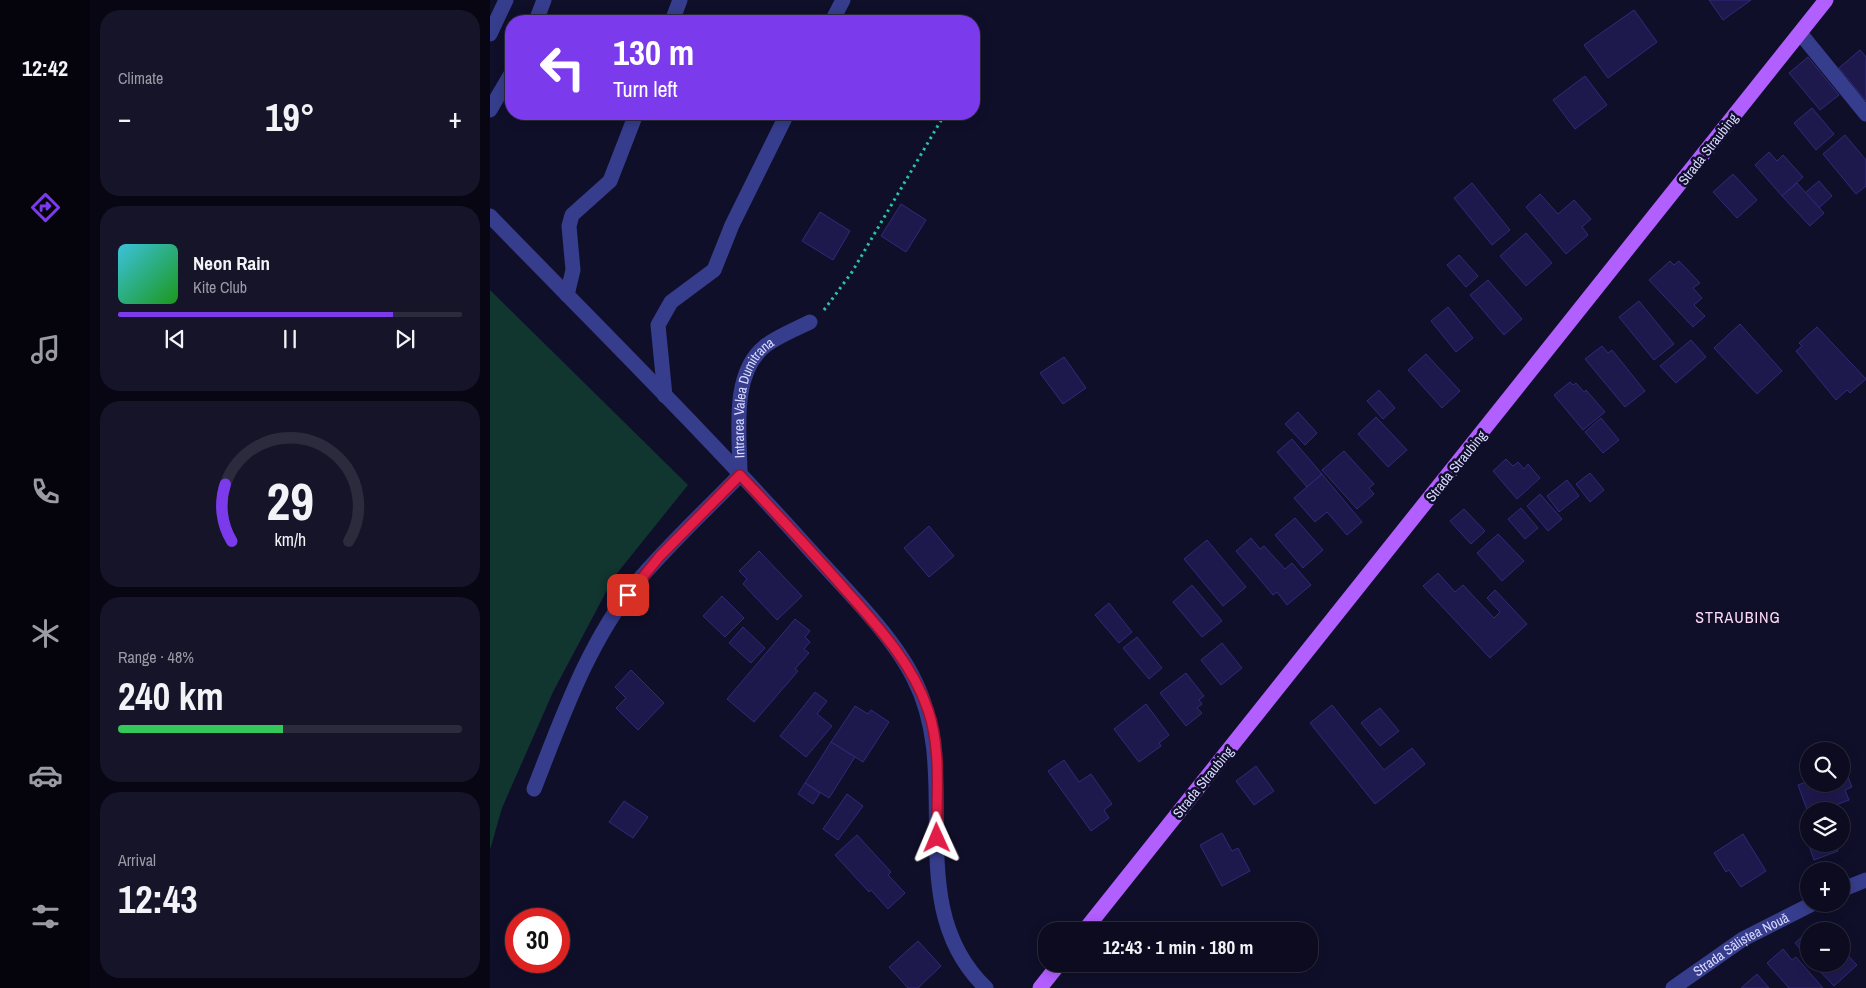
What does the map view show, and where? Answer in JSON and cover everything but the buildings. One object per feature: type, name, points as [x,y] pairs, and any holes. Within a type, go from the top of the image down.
[{"type":"main road","name":"Strada Straubing","points":[[1091,922],[1826,0]]},
{"type":"main road","points":[[1040,988],[1053,972]]},
{"type":"street","points":[[490,34],[506,0]]},
{"type":"street","points":[[538,15],[544,0]]},
{"type":"street","points":[[674,15],[680,0]]},
{"type":"street","points":[[835,15],[843,0]]},
{"type":"street","points":[[1800,32],[1866,114]]},
{"type":"street","points":[[490,110],[505,84]]},
{"type":"street","points":[[567,295],[573,270],[569,226],[572,215],[610,181],[634,120]]},
{"type":"street","points":[[665,396],[658,325],[671,302],[714,270],[732,225],[784,120]]},
{"type":"street","points":[[490,216],[740,475],[660,556],[636,583],[620,607],[598,643],[570,698],[534,789]]},
{"type":"street","name":"Intrarea Valea Dumitrana","points":[[810,322],[766,345],[747,368],[741,398],[740,475],[856,602],[888,640],[914,677],[928,712],[937,762],[937,854],[941,901],[949,935],[976,978],[986,988]]},
{"type":"street","points":[[1850,886],[1866,880]]},
{"type":"street","name":"Strada Săliștea Nouă","points":[[1673,988],[1743,939],[1800,910]]},
{"type":"path","points":[[810,322],[827,308],[852,272],[942,120]]},
{"type":"green space","points":[[490,290],[688,485],[614,577],[553,692],[502,808],[490,850]]},
{"type":"district","name":"STRAUBING","points":[[1738,617]]},
{"type":"route","points":[[628,595],[660,556],[740,475],[856,602],[888,640],[914,677],[928,712],[937,762],[937,838]]}]
